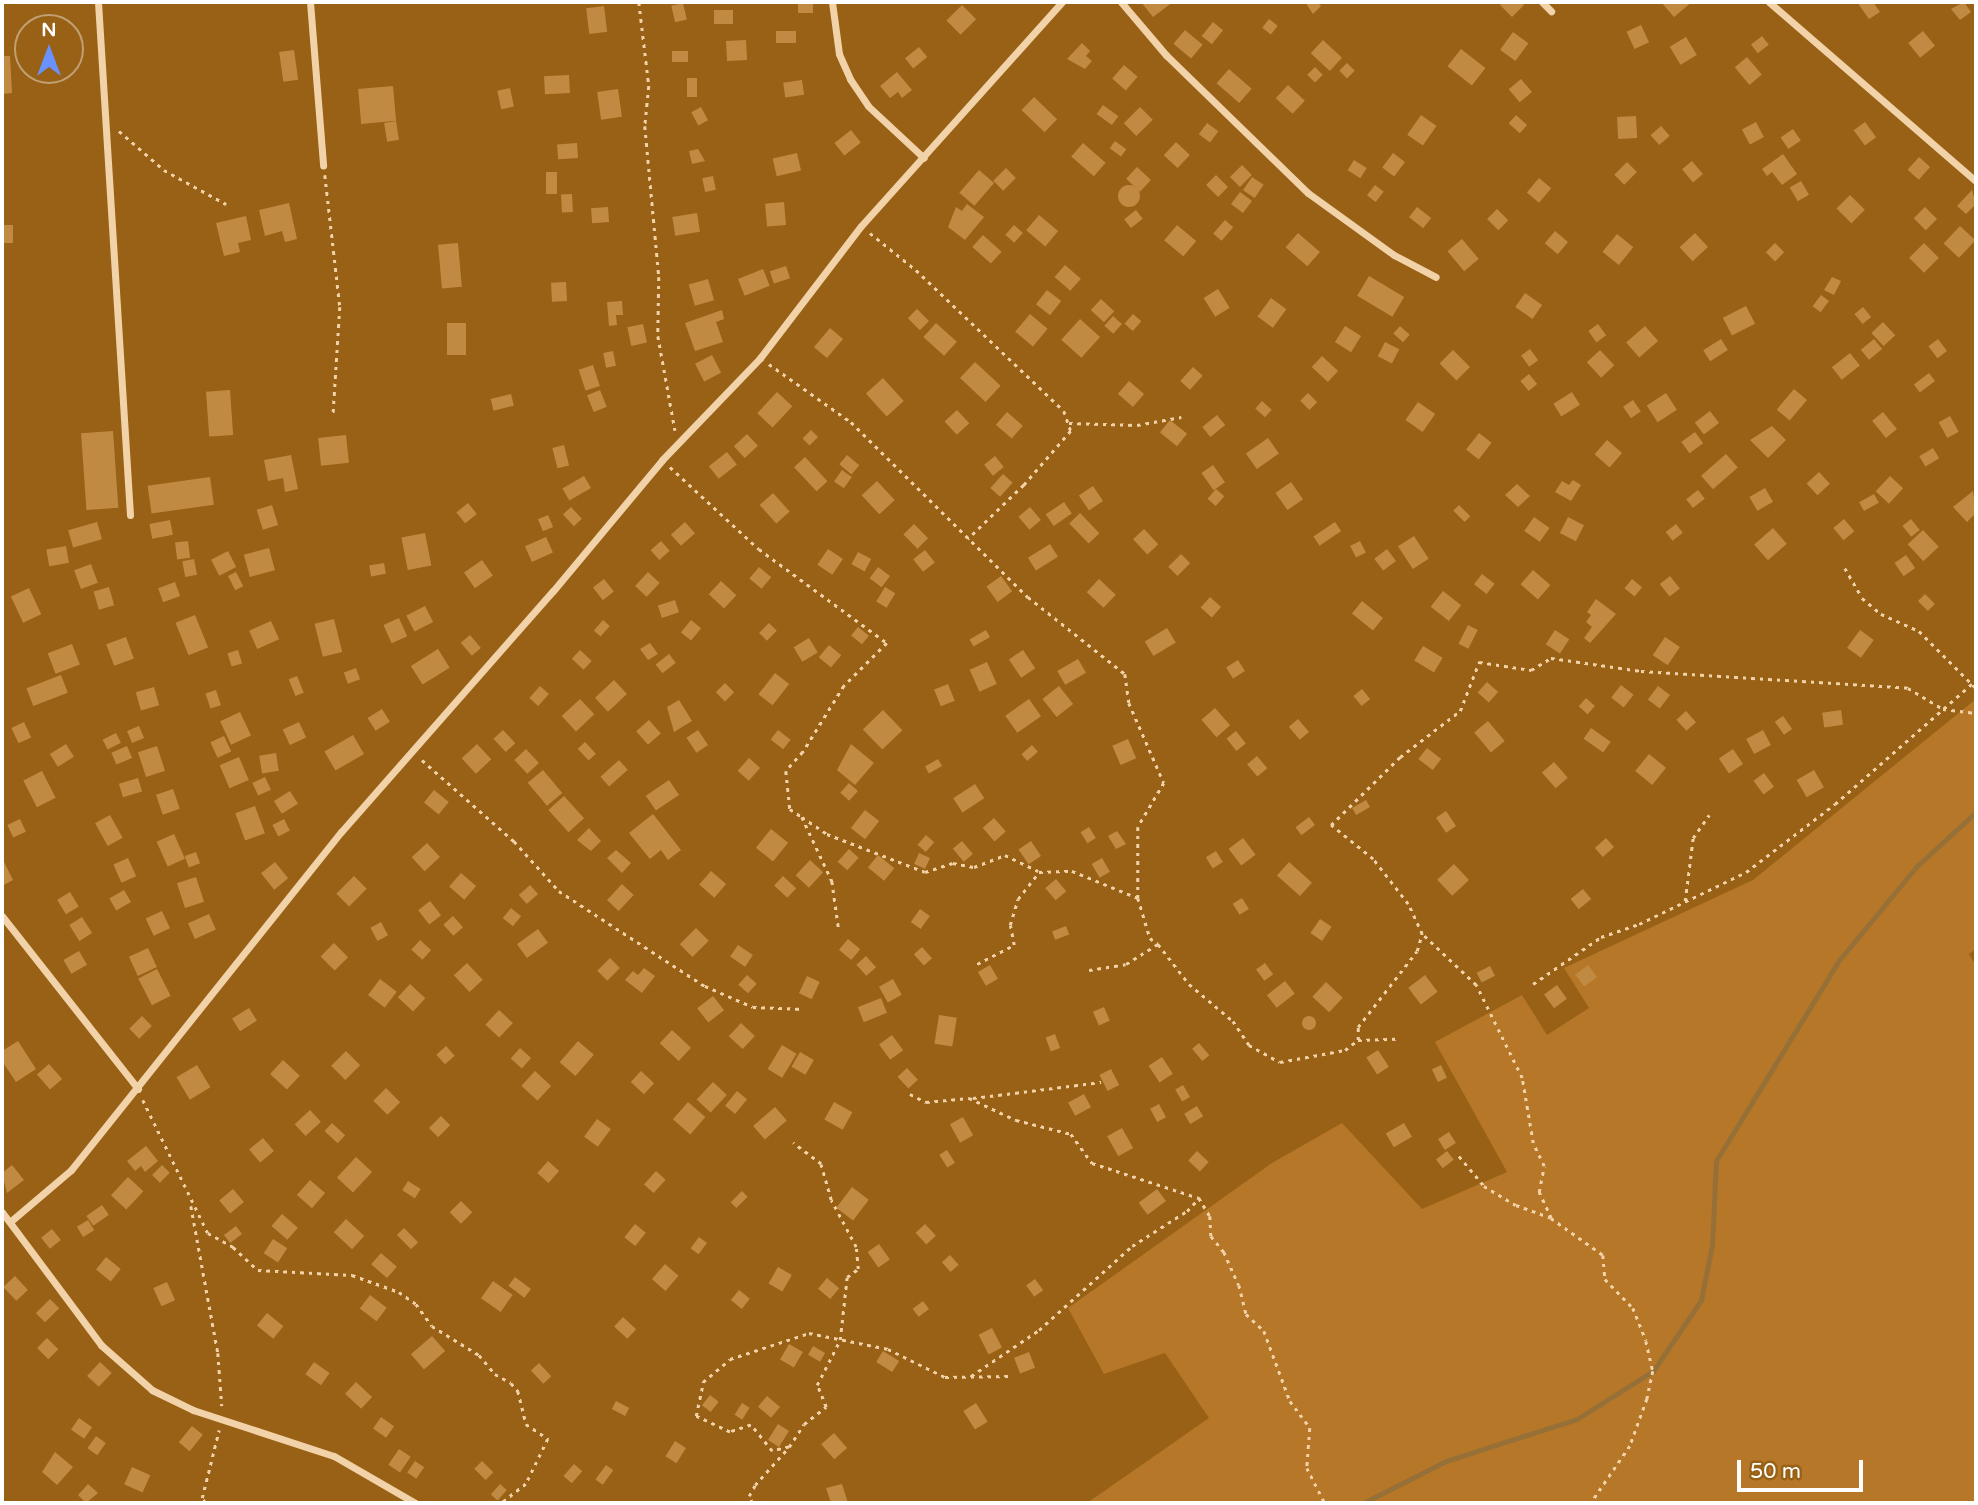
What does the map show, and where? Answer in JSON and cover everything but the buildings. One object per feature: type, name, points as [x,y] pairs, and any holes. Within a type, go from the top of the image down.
[{"type":"street","points":[[98,2],[108,122],[130,515]]},
{"type":"street","points":[[310,2],[323,165]]},
{"type":"street","points":[[832,2],[839,54],[850,79],[868,106],[925,158]]},
{"type":"street","points":[[10,1221],[71,1170],[341,832],[554,592],[662,460],[760,358],[861,226],[925,158],[1062,2]]},
{"type":"street","points":[[1121,2],[1166,55],[1308,193],[1394,255],[1436,277]]},
{"type":"street","points":[[1542,2],[1551,11]]},
{"type":"street","points":[[1769,2],[1976,181]]},
{"type":"street","points":[[2,916],[138,1089]]},
{"type":"street","points":[[2,1212],[109,1353],[152,1390],[222,1419],[334,1456],[415,1503]]},
{"type":"path","points":[[639,2],[649,86],[645,126],[659,276],[658,336],[675,421],[674,447]]},
{"type":"path","points":[[108,122],[164,170],[226,204]]},
{"type":"path","points":[[323,165],[340,307],[333,417]]},
{"type":"path","points":[[861,226],[916,270],[1064,411],[1069,424],[1071,430],[1024,485],[968,539]]},
{"type":"path","points":[[760,358],[850,422],[1028,597],[1125,674],[1129,703],[1164,783],[1138,827],[1138,898],[1150,938],[1158,944],[1189,984],[1233,1021],[1249,1045],[1280,1062],[1345,1050],[1358,1040],[1396,1039]]},
{"type":"path","points":[[1069,424],[1137,425],[1181,417]]},
{"type":"path","points":[[662,460],[759,549],[887,643],[844,686],[803,752],[786,771],[790,809],[827,834],[925,872],[953,863],[974,867],[1005,855],[1039,872],[1072,871],[1138,898]]},
{"type":"path","points":[[1845,568],[1862,598],[1881,614],[1919,631],[1976,688]]},
{"type":"path","points":[[1551,1218],[1539,1192],[1544,1166],[1533,1143],[1522,1078],[1476,985],[1422,934],[1392,881],[1373,859],[1331,825],[1400,757],[1460,711],[1479,662],[1531,670],[1551,658],[1641,671],[1908,688],[1943,709],[1976,713]]},
{"type":"path","points":[[1533,984],[1601,937],[1746,872],[1796,836],[1976,680]]},
{"type":"path","points":[[411,751],[514,841],[559,891],[705,986],[753,1007],[803,1009]]},
{"type":"path","points":[[1685,901],[1693,838],[1709,815]]},
{"type":"path","points":[[802,817],[832,881],[839,931]]},
{"type":"path","points":[[977,964],[1014,945],[1010,925],[1018,900],[1039,872]]},
{"type":"path","points":[[1358,1040],[1358,1027],[1417,951],[1422,934]]},
{"type":"path","points":[[1089,970],[1126,964],[1158,944]]},
{"type":"path","points":[[910,1094],[926,1102],[1101,1082]]},
{"type":"path","points":[[138,1089],[191,1203],[208,1233],[233,1247],[258,1270],[352,1275],[380,1283],[416,1304],[432,1326],[480,1355],[495,1374],[511,1383],[518,1391],[526,1424],[548,1439],[526,1484],[502,1503]]},
{"type":"path","points":[[970,1098],[1016,1120],[1071,1134],[1092,1163],[1199,1198],[1210,1216],[1210,1236],[1224,1252],[1239,1285],[1246,1314],[1264,1331],[1290,1401],[1310,1428],[1307,1468],[1325,1503]]},
{"type":"path","points":[[752,1503],[749,1496],[755,1485],[789,1447],[804,1424],[826,1407],[817,1385],[840,1340],[846,1277],[858,1269],[856,1247],[831,1200],[821,1164],[793,1143]]},
{"type":"path","points":[[1459,1156],[1484,1186],[1516,1205],[1551,1218],[1603,1255],[1605,1279],[1633,1308],[1653,1371],[1630,1446],[1591,1503]]},
{"type":"path","points":[[971,1376],[1039,1330],[1132,1246],[1188,1211],[1199,1198]]},
{"type":"path","points":[[191,1203],[218,1353],[222,1419],[202,1498],[205,1503]]},
{"type":"path","points":[[789,1447],[772,1451],[751,1425],[730,1432],[696,1416],[703,1382],[730,1359],[809,1333],[908,1356],[945,1377],[1011,1376]]},
{"type":"shaded area","points":[[1976,699],[1976,949],[1969,954],[1976,966],[1976,1503],[1087,1503],[1209,1418],[1165,1353],[1104,1374],[1068,1308],[1272,1163],[1342,1123],[1422,1209],[1507,1172],[1435,1042],[1522,995],[1547,1035],[1589,1008],[1564,968],[1753,880]]},
{"type":"waterway","points":[[1363,1503],[1446,1461],[1577,1419],[1653,1371],[1701,1300],[1712,1245],[1716,1161],[1840,959],[1917,866],[1976,812]]}]
